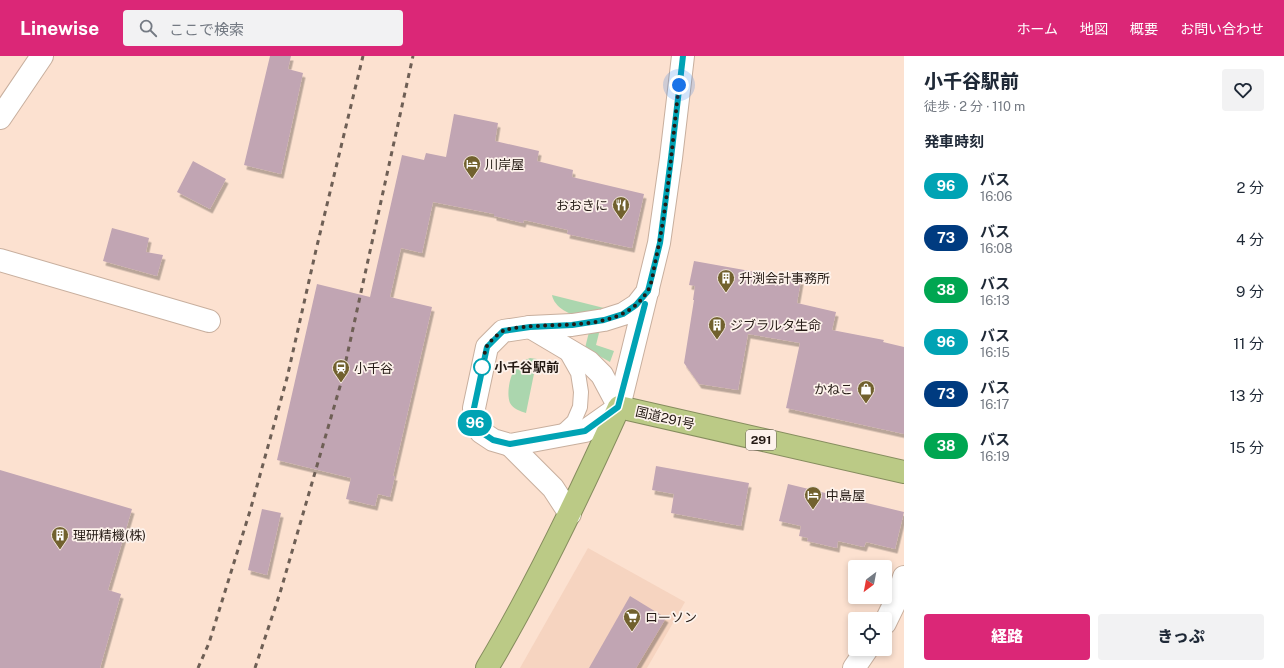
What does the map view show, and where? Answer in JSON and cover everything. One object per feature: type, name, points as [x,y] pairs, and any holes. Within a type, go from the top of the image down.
[{"type":"highway","name":"国道291号","points":[[487,668],[570,514],[618,407],[904,472]]},
{"type":"street","points":[[0,118],[42,56]]},
{"type":"street","points":[[648,291],[636,305],[628,311],[604,320],[572,325],[530,327],[503,331],[487,347],[474,408],[475,422],[481,432],[493,440],[510,444],[558,436],[585,431],[618,407],[648,291],[660,243],[683,56]]},
{"type":"street","points":[[0,260],[209,321]]},
{"type":"street","points":[[530,327],[590,362],[602,375],[618,407]]},
{"type":"street","points":[[510,444],[553,488],[570,514]]},
{"type":"street","points":[[890,612],[899,594],[904,577]]},
{"type":"street","points":[[854,668],[862,656]]},
{"type":"lane","points":[[558,436],[574,421],[580,407],[582,392],[578,373],[562,345]]},
{"type":"shaded area","points":[[588,548],[685,602],[647,668],[520,668]]},
{"type":"green space","points":[[552,295],[604,308],[604,310],[577,316],[568,313],[559,307]]},
{"type":"green space","points":[[600,329],[596,345],[614,351],[610,362],[585,348],[589,332]]},
{"type":"green space","points":[[530,358],[537,359],[526,413],[517,410],[511,405],[508,394],[515,369],[520,363]]},
{"type":"building","points":[[270,56],[291,56],[288,69],[303,73],[281,174],[244,165]]},
{"type":"building","points":[[454,114],[498,123],[495,141],[539,151],[537,161],[573,170],[572,177],[644,194],[632,248],[567,234],[568,230],[524,220],[523,223],[494,216],[494,214],[433,202],[422,253],[401,248],[390,297],[432,307],[393,476],[395,476],[390,497],[378,494],[375,506],[346,499],[351,478],[277,460],[317,284],[370,297],[402,155],[424,160],[426,153],[446,157]]},
{"type":"building","points":[[193,161],[226,179],[210,209],[177,192]]},
{"type":"building","points":[[112,228],[149,238],[146,252],[163,255],[157,276],[103,261]]},
{"type":"building","points":[[694,261],[801,280],[797,303],[836,312],[832,330],[884,340],[883,342],[904,347],[904,434],[786,408],[800,343],[748,334],[738,390],[699,384],[684,363],[694,300],[695,286],[689,285]]},
{"type":"building","points":[[656,466],[749,483],[741,526],[671,513],[674,494],[652,490]]},
{"type":"building","name":"理研精機(株)","points":[[0,470],[132,509],[108,590],[121,594],[100,668],[0,668]]},
{"type":"building","points":[[788,484],[904,512],[895,549],[866,542],[864,547],[838,541],[837,548],[807,541],[808,538],[799,536],[801,526],[779,521]]},
{"type":"building","points":[[262,509],[281,513],[267,575],[248,570]]},
{"type":"building","points":[[630,596],[666,618],[636,668],[589,668]]},
{"type":"railway","points":[[198,668],[209,643],[250,511],[287,378],[363,56]]},
{"type":"railway","points":[[255,668],[280,593],[341,383],[413,56]]},
{"type":"bus line","name":"96","points":[[645,304],[618,407],[585,431],[558,436],[510,444],[493,440],[481,432],[475,422],[474,408],[487,347],[503,331],[530,327],[572,325],[604,320],[623,314],[636,305],[648,291],[660,243],[683,56]]},
{"type":"place","name":"川岸屋","points":[[472,179]]},
{"type":"place","name":"おおきに","points":[[621,220]]},
{"type":"place","name":"升渕会計事務所","points":[[726,293]]},
{"type":"place","name":"ジブラルタ生命","points":[[717,340]]},
{"type":"place","name":"小千谷駅前","points":[[482,367]]},
{"type":"place","name":"小千谷","points":[[341,383]]},
{"type":"place","name":"かねこ","points":[[866,404]]},
{"type":"place","name":"中島屋","points":[[813,510]]},
{"type":"place","name":"理研精機(株)","points":[[60,550]]},
{"type":"place","name":"ローソン","points":[[632,632]]},
{"type":"route","points":[[482,367],[487,347],[503,331],[530,327],[572,325],[604,320],[623,314],[636,305],[648,291],[660,243],[679,85]]}]
